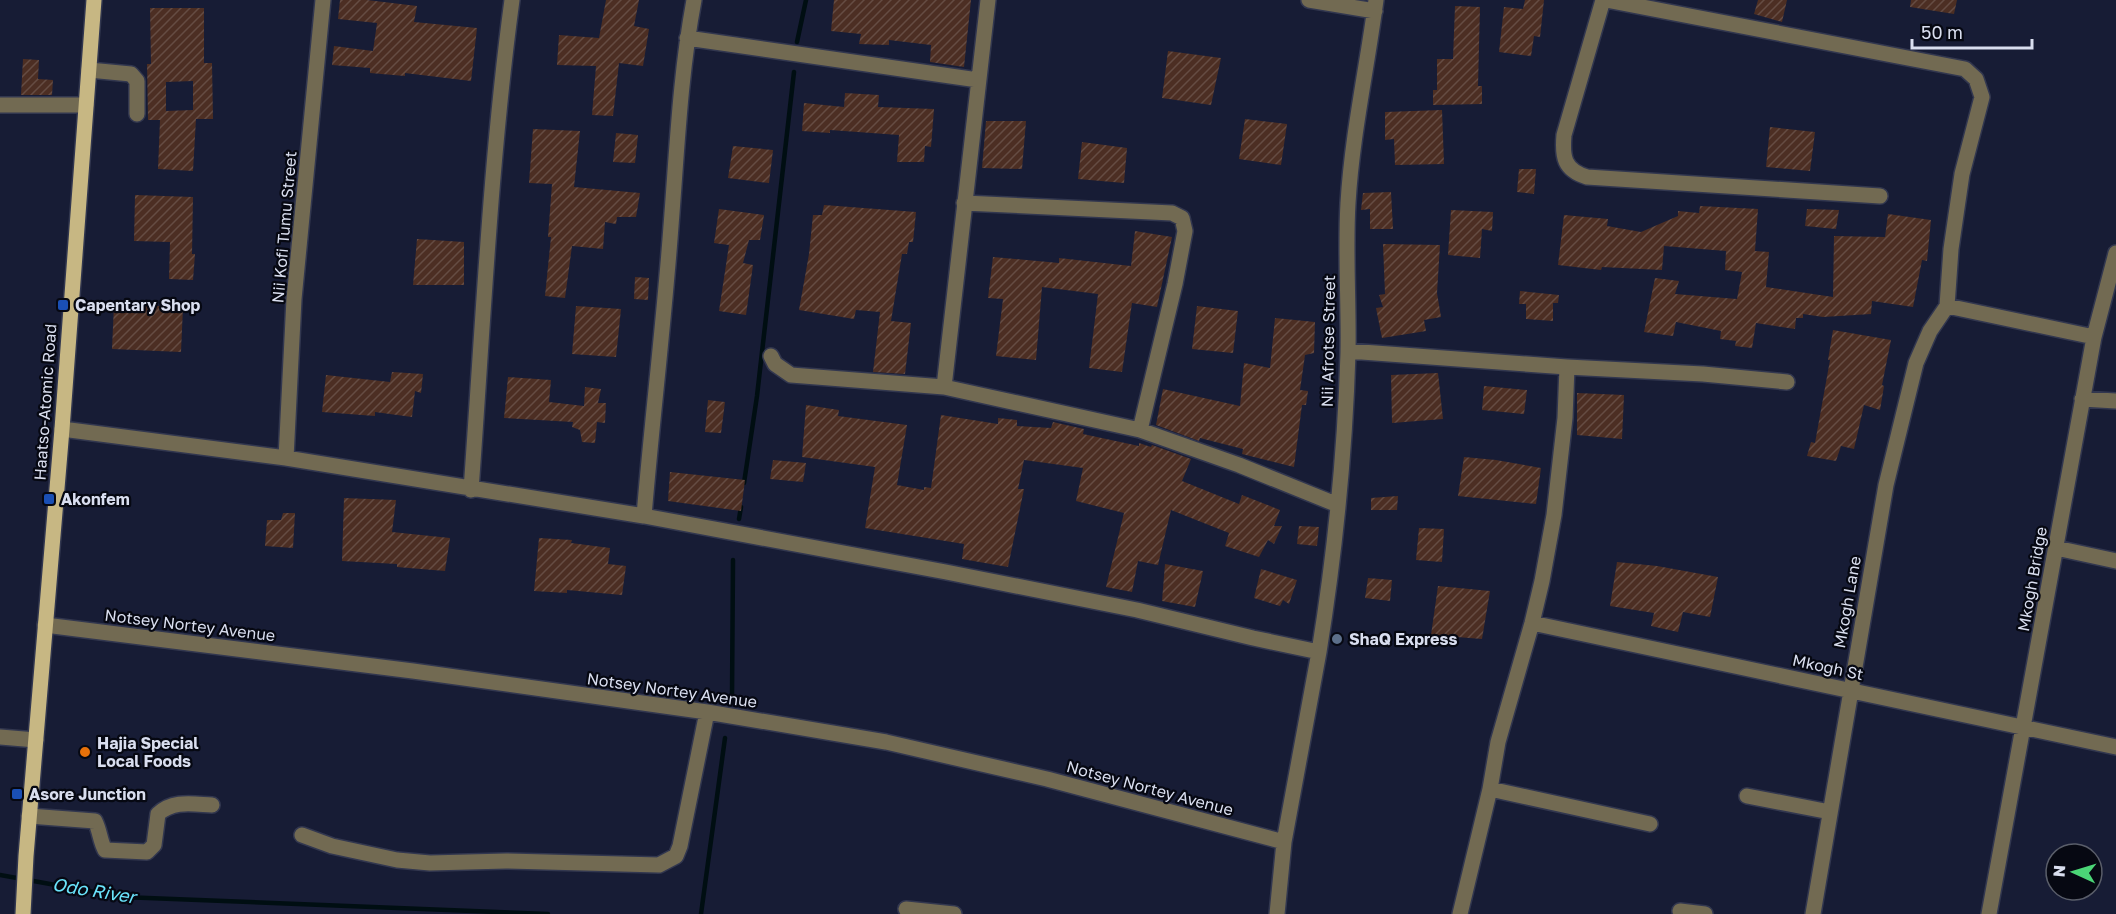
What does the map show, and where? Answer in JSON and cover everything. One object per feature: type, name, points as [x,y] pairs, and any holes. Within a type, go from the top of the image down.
[{"type":"main road","name":"Haatso-Atomic Road","points":[[23,914],[94,0]]},
{"type":"street","name":"Nii Kofi Tumu Street","points":[[286,458],[294,299],[323,0]]},
{"type":"street","points":[[471,490],[488,250],[505,54],[512,0]]},
{"type":"street","points":[[644,516],[671,226],[675,150],[687,38],[694,0]]},
{"type":"street","points":[[944,387],[988,0]]},
{"type":"street","points":[[1309,0],[1375,5]]},
{"type":"street","points":[[1880,196],[1587,177],[1574,173],[1568,166],[1563,153],[1564,135],[1605,0],[1965,69],[1976,79],[1982,97],[1962,174],[1951,249],[1947,306],[2094,337]]},
{"type":"street","name":"Nii Afrotse Street","points":[[1277,914],[1284,843],[1319,652],[1338,506],[1345,429],[1348,351],[1346,248],[1348,201],[1355,135],[1375,5]]},
{"type":"street","points":[[687,38],[978,80]]},
{"type":"street","points":[[88,70],[135,76],[137,114]]},
{"type":"street","points":[[0,105],[86,105]]},
{"type":"street","points":[[964,203],[1172,213],[1182,218],[1185,231],[1177,273],[1140,430]]},
{"type":"street","name":"Mkogh Bridge","points":[[1989,914],[2082,399],[2094,337],[2116,253]]},
{"type":"street","name":"Mkogh Lane","points":[[1813,914],[1886,485],[1916,363],[1930,331],[1947,306]]},
{"type":"street","points":[[1348,351],[1567,367],[1703,374],[1787,382]]},
{"type":"street","points":[[771,356],[775,364],[790,375],[944,387],[1140,430],[1239,465],[1338,506]]},
{"type":"street","points":[[1460,914],[1490,789],[1498,742],[1532,623],[1554,515],[1565,418],[1567,367]]},
{"type":"street","points":[[2082,399],[2116,401]]},
{"type":"street","points":[[62,429],[286,458],[471,490],[644,516],[980,578],[1137,610],[1319,652]]},
{"type":"street","points":[[2056,548],[2116,561]]},
{"type":"street","name":"Mkogh St","points":[[1532,623],[2116,747]]},
{"type":"street","name":"Notsey Nortey Avenue","points":[[45,625],[413,671],[707,712],[886,741],[1047,779],[1284,843]]},
{"type":"street","points":[[302,835],[332,846],[398,860],[430,863],[506,861],[659,865],[676,856],[680,846],[707,712]]},
{"type":"street","points":[[0,737],[36,740]]},
{"type":"street","points":[[1490,789],[1650,824]]},
{"type":"street","points":[[1747,796],[1830,812]]},
{"type":"street","points":[[29,816],[95,821],[105,850],[147,852],[154,845],[158,814],[165,807],[174,804],[212,805]]},
{"type":"street","points":[[906,909],[954,914]]},
{"type":"street","points":[[1680,911],[1705,914]]},
{"type":"building","points":[[340,0],[367,0],[417,6],[414,22],[477,28],[471,81],[405,73],[405,76],[370,73],[370,68],[332,65],[334,46],[373,51],[377,23],[338,19]]},
{"type":"building","points":[[606,0],[639,0],[634,26],[649,29],[643,66],[619,63],[613,116],[592,115],[596,66],[557,65],[559,35],[599,38]]},
{"type":"building","points":[[834,0],[971,0],[964,67],[930,62],[931,45],[889,40],[889,45],[859,44],[861,34],[831,31]]},
{"type":"building","points":[[1525,0],[1544,0],[1540,37],[1534,36],[1531,56],[1499,52],[1504,7],[1523,9]]},
{"type":"building","points":[[1758,0],[1787,0],[1782,22],[1754,14]]},
{"type":"building","points":[[1911,0],[1957,0],[1954,14],[1910,7]]},
{"type":"building","points":[[1455,6],[1480,7],[1478,86],[1482,86],[1482,104],[1433,105],[1433,90],[1437,90],[1437,59],[1453,59]]},
{"type":"building","points":[[150,8],[204,8],[204,63],[212,63],[213,119],[196,119],[193,171],[158,169],[160,120],[148,120],[147,64],[151,64]],"holes":[[[193,81],[193,110],[166,111],[166,82]]]},
{"type":"building","points":[[1168,51],[1221,58],[1211,105],[1162,98]]},
{"type":"building","points":[[23,59],[39,60],[38,79],[53,80],[52,95],[21,95]]},
{"type":"building","points":[[845,93],[879,95],[878,107],[934,109],[931,147],[925,146],[924,162],[897,162],[899,135],[830,130],[830,133],[802,131],[804,103],[844,107]]},
{"type":"building","points":[[1442,110],[1444,164],[1395,165],[1394,139],[1385,140],[1385,112]]},
{"type":"building","points":[[1245,119],[1287,124],[1281,165],[1239,159]]},
{"type":"building","points":[[986,121],[1026,121],[1022,169],[982,168]]},
{"type":"building","points":[[1770,127],[1815,132],[1810,171],[1766,167]]},
{"type":"building","points":[[533,129],[580,131],[574,187],[640,193],[636,217],[617,217],[616,224],[605,222],[603,249],[572,246],[565,298],[545,296],[551,237],[548,237],[552,184],[529,183]]},
{"type":"building","points":[[616,133],[638,135],[635,163],[613,162]]},
{"type":"building","points":[[1082,142],[1127,148],[1124,183],[1078,179]]},
{"type":"building","points":[[733,146],[773,150],[769,183],[728,178]]},
{"type":"building","points":[[1519,169],[1536,169],[1534,194],[1517,192]]},
{"type":"building","points":[[1391,192],[1393,229],[1370,229],[1370,209],[1361,210],[1363,193]]},
{"type":"building","points":[[135,195],[193,197],[192,254],[195,254],[193,280],[169,279],[170,242],[134,241]]},
{"type":"building","points":[[824,205],[916,212],[913,242],[909,242],[907,254],[902,254],[891,321],[911,323],[905,374],[873,372],[880,312],[856,310],[854,319],[799,310],[813,215],[822,215]]},
{"type":"building","points":[[1700,206],[1758,209],[1755,251],[1769,252],[1766,287],[1833,297],[1834,236],[1885,237],[1888,214],[1931,220],[1927,261],[1922,260],[1913,307],[1872,301],[1871,314],[1823,317],[1803,314],[1803,318],[1796,318],[1795,329],[1756,323],[1752,348],[1735,346],[1736,341],[1720,339],[1721,331],[1676,322],[1673,336],[1644,332],[1655,278],[1679,281],[1675,294],[1737,299],[1742,272],[1725,270],[1726,251],[1664,246],[1662,270],[1602,267],[1601,270],[1558,265],[1564,215],[1608,219],[1607,226],[1641,232],[1678,216],[1678,211],[1699,213]]},
{"type":"building","points":[[719,209],[764,215],[760,240],[749,240],[743,263],[753,265],[746,315],[719,311],[729,245],[714,243]]},
{"type":"building","points":[[1807,209],[1839,210],[1836,229],[1805,226]]},
{"type":"building","points":[[1451,210],[1493,212],[1492,231],[1482,229],[1480,258],[1448,255]]},
{"type":"building","points":[[1135,231],[1172,237],[1157,307],[1132,303],[1122,372],[1089,368],[1098,294],[1042,287],[1036,360],[996,356],[1003,299],[988,298],[993,257],[1059,263],[1059,258],[1131,266]]},
{"type":"building","points":[[417,239],[464,242],[464,285],[413,285]]},
{"type":"building","points":[[1383,244],[1440,245],[1437,293],[1441,317],[1424,320],[1426,331],[1382,338],[1376,308],[1383,307],[1379,295],[1385,294]]},
{"type":"building","points":[[635,277],[649,278],[648,300],[634,299]]},
{"type":"building","points":[[1520,291],[1559,295],[1558,303],[1553,303],[1553,321],[1526,319],[1526,304],[1519,304]]},
{"type":"building","points":[[114,304],[183,307],[181,352],[112,349]]},
{"type":"building","points":[[576,306],[621,309],[616,357],[572,354]]},
{"type":"building","points":[[1197,306],[1238,311],[1233,353],[1192,349]]},
{"type":"building","points":[[1275,318],[1315,322],[1314,353],[1305,355],[1300,390],[1308,391],[1306,405],[1302,405],[1294,467],[1242,454],[1243,449],[1200,438],[1199,441],[1156,425],[1163,389],[1240,406],[1244,363],[1270,368]]},
{"type":"building","points":[[1833,330],[1891,340],[1882,385],[1884,386],[1880,410],[1864,405],[1854,449],[1841,446],[1836,461],[1807,456],[1811,442],[1815,443]]},
{"type":"building","points":[[392,372],[423,374],[421,393],[415,391],[412,417],[375,412],[375,416],[322,412],[326,375],[390,382]]},
{"type":"building","points":[[1438,373],[1443,419],[1392,423],[1391,375]]},
{"type":"building","points":[[508,377],[551,380],[549,402],[584,406],[585,387],[601,389],[598,403],[606,403],[605,423],[597,422],[595,443],[582,442],[580,430],[572,427],[573,422],[504,418]]},
{"type":"building","points":[[1484,386],[1527,390],[1524,414],[1482,410]]},
{"type":"building","points":[[1577,393],[1624,395],[1622,439],[1577,435]]},
{"type":"building","points":[[708,400],[725,402],[721,433],[705,432]]},
{"type":"building","points":[[806,405],[839,410],[838,416],[907,425],[897,485],[924,490],[924,487],[931,488],[941,415],[998,424],[998,418],[1017,420],[1017,426],[1051,428],[1053,422],[1084,429],[1083,434],[1139,446],[1139,443],[1151,447],[1152,445],[1191,459],[1182,481],[1239,504],[1242,495],[1280,510],[1274,526],[1282,526],[1274,544],[1268,540],[1259,557],[1225,546],[1229,533],[1171,510],[1158,565],[1138,561],[1132,592],[1106,587],[1124,513],[1076,501],[1083,468],[1024,460],[1018,489],[1024,489],[1008,567],[962,559],[964,544],[865,528],[875,467],[802,457]]},
{"type":"building","points":[[1464,457],[1541,468],[1536,504],[1458,496]]},
{"type":"building","points":[[773,460],[806,463],[803,482],[770,479]]},
{"type":"building","points":[[670,472],[745,480],[741,511],[668,501]]},
{"type":"building","points":[[1398,496],[1397,510],[1371,510],[1371,498]]},
{"type":"building","points":[[344,498],[396,500],[392,532],[450,538],[445,571],[397,567],[397,564],[342,561]]},
{"type":"building","points":[[283,513],[295,513],[293,548],[265,546],[267,520],[281,520]]},
{"type":"building","points":[[1299,526],[1319,527],[1317,546],[1297,544]]},
{"type":"building","points":[[1419,528],[1444,529],[1442,562],[1416,560]]},
{"type":"building","points":[[539,538],[572,540],[571,543],[610,548],[608,564],[626,566],[622,595],[567,590],[567,593],[534,591]]},
{"type":"building","points":[[1617,562],[1657,566],[1718,577],[1710,617],[1683,612],[1678,632],[1651,626],[1654,613],[1610,606]]},
{"type":"building","points":[[1165,564],[1203,571],[1195,607],[1162,601]]},
{"type":"building","points":[[1261,569],[1297,580],[1289,604],[1283,600],[1280,606],[1254,598]]},
{"type":"building","points":[[1368,578],[1392,580],[1390,601],[1365,598]]},
{"type":"building","points":[[1438,586],[1490,591],[1482,639],[1431,635]]},
{"type":"waterway","points":[[797,42],[806,0]]},
{"type":"waterway","points":[[744,483],[757,396],[794,72]]},
{"type":"waterway","points":[[739,519],[741,507]]},
{"type":"waterway","points":[[732,696],[733,560]]},
{"type":"waterway","points":[[701,914],[725,738]]},
{"type":"waterway","name":"Odo River","points":[[0,875],[122,897],[548,914]]},
{"type":"place","name":"Capentary Shop","points":[[63,305]]},
{"type":"place","name":"Akonfem","points":[[49,499]]},
{"type":"place","name":"ShaQ Express","points":[[1337,639]]},
{"type":"place","name":"Hajia Special Local Foods","points":[[85,752]]},
{"type":"place","name":"Asore Junction","points":[[17,794]]}]
